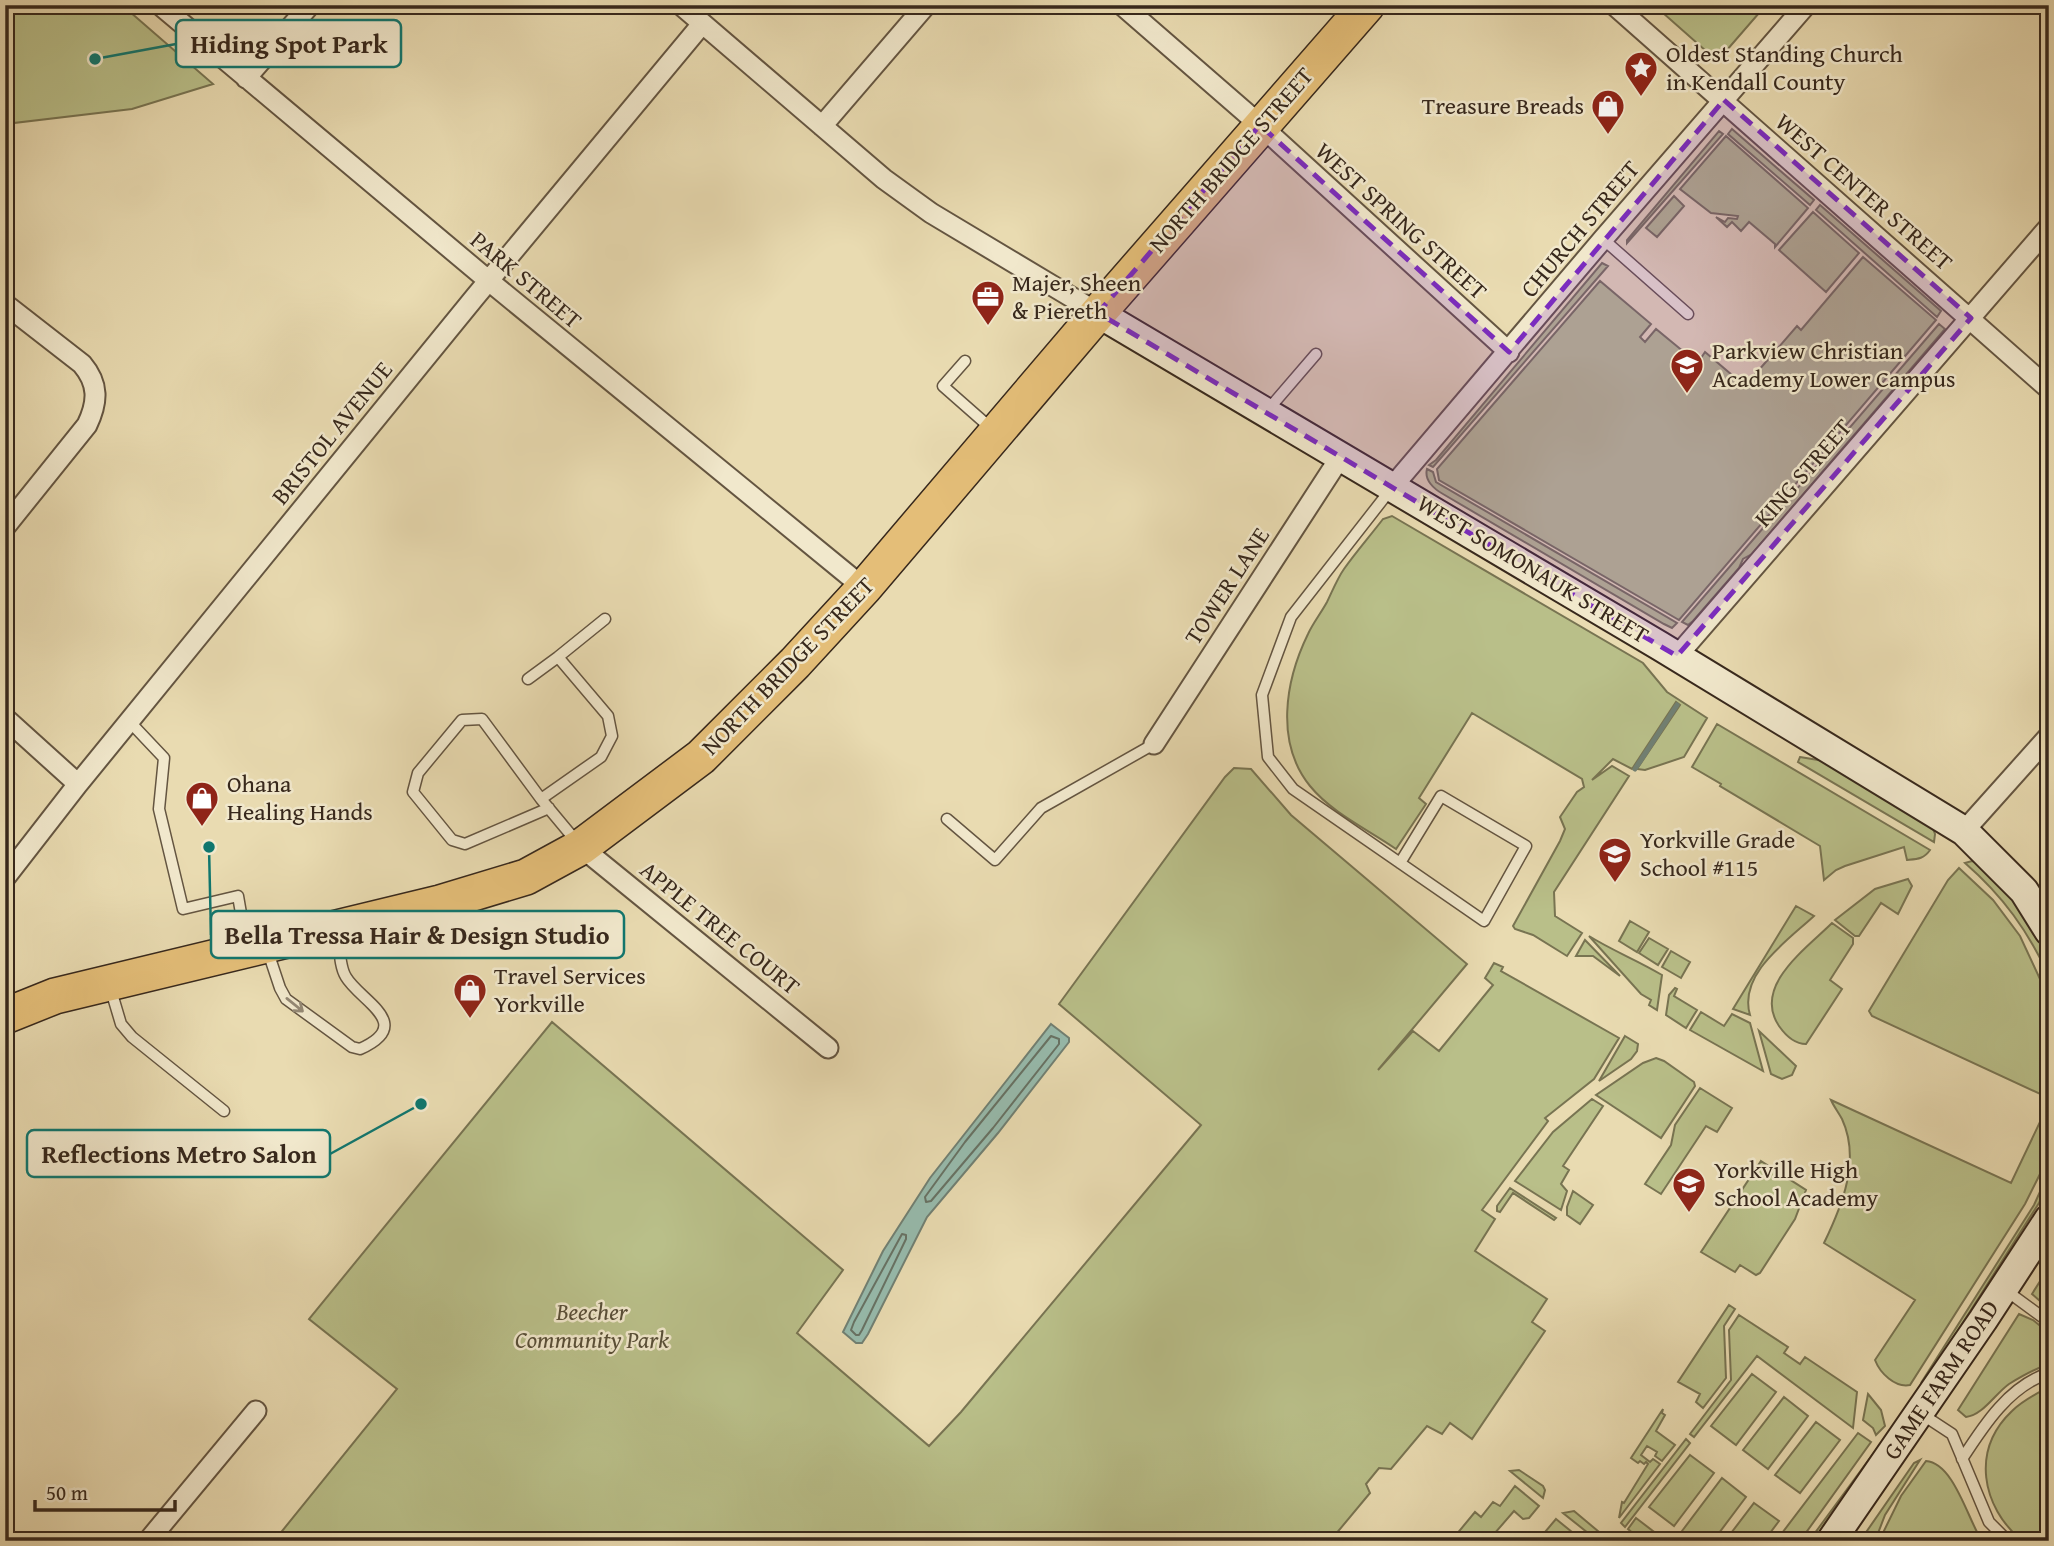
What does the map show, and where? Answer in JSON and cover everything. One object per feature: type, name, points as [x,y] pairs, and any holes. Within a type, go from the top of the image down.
[{"type":"highway","name":"NORTH BRIDGE STREET","points":[[5,1016],[55,996],[440,903],[526,877],[581,847],[701,757],[795,663],[864,588],[1260,125],[1367,5]]},
{"type":"street","name":"PARK STREET","points":[[160,5],[489,282],[864,588]]},
{"type":"street","points":[[246,78],[310,5]]},
{"type":"street","points":[[681,5],[884,179],[931,213],[1098,313]]},
{"type":"street","points":[[822,126],[926,5]]},
{"type":"street","name":"WEST SPRING STREET","points":[[1122,5],[1260,125],[1509,352]]},
{"type":"street","name":"WEST CENTER STREET","points":[[1614,5],[2049,389]]},
{"type":"street","name":"CHURCH STREET","points":[[1394,486],[1602,239],[1806,5]]},
{"type":"street","name":"BRISTOL AVENUE","points":[[5,878],[129,721],[702,24]]},
{"type":"street","name":"KING STREET","points":[[1677,656],[2049,227]]},
{"type":"street","points":[[5,304],[82,364],[96,390],[92,414],[87,425],[5,527]]},
{"type":"street","name":"WEST SOMONAUK STREET","points":[[1098,313],[1394,486],[1964,831]]},
{"type":"street","name":"TOWER LANE","points":[[1154,744],[1341,456]]},
{"type":"street","points":[[5,718],[78,784]]},
{"type":"street","points":[[2049,736],[1964,831],[2024,891],[2049,931]]},
{"type":"street","name":"APPLE TREE COURT","points":[[581,847],[828,1048]]},
{"type":"street","name":"GAME FARM ROAD","points":[[1831,1541],[2049,1219]]},
{"type":"street","points":[[148,1541],[256,1411]]},
{"type":"lane","points":[[1602,239],[1688,314]]},
{"type":"lane","points":[[1266,412],[1316,354]]},
{"type":"lane","points":[[964,361],[943,386],[996,433]]},
{"type":"lane","points":[[1394,486],[1291,617],[1262,695],[1268,757],[1293,789],[1400,863],[1484,921],[1526,846],[1441,796],[1400,863]]},
{"type":"lane","points":[[528,679],[605,619]]},
{"type":"lane","points":[[541,799],[601,757],[612,736],[608,716],[558,657]]},
{"type":"lane","points":[[549,808],[465,844],[452,840],[413,792],[418,773],[462,720],[482,719],[541,799],[549,808],[581,847]]},
{"type":"lane","points":[[129,721],[164,758],[159,809],[183,909],[238,896],[257,948],[286,999],[352,1048],[360,1049],[377,1038],[383,1028],[383,1019],[379,1010],[349,984],[343,973],[338,928]]},
{"type":"lane","points":[[947,819],[995,860],[1041,808],[1154,744]]},
{"type":"lane","points":[[109,983],[121,1024],[132,1037],[223,1111]]},
{"type":"lane","points":[[2003,1288],[2049,1322]]},
{"type":"lane","points":[[1962,1459],[1993,1416],[2017,1389],[2049,1373]]},
{"type":"lane","points":[[1920,1413],[1952,1434],[1989,1522],[2008,1541]]},
{"type":"highlighted area","points":[[1724,100],[1971,318],[1677,656],[1098,313],[1260,125],[1509,352]]},
{"type":"green space","points":[[5,5],[122,5],[213,84],[132,109],[5,124]]},
{"type":"green space","points":[[1654,5],[1766,5],[1720,58],[1715,59]]},
{"type":"green space","points":[[1732,129],[1814,200],[1810,205],[1728,134]]},
{"type":"green space","points":[[1719,131],[1723,134],[1627,243],[1627,240]]},
{"type":"green space","points":[[1726,136],[1808,208],[1775,247],[1775,244],[1749,222],[1741,231],[1732,222],[1727,227],[1716,217],[1725,222],[1728,218],[1737,219],[1738,216],[1711,213],[1680,189]]},
{"type":"green space","points":[[1674,196],[1684,206],[1657,237],[1646,228]]},
{"type":"green space","points":[[1820,205],[1941,311],[1937,317],[1816,210]]},
{"type":"green space","points":[[1813,212],[1859,253],[1826,292],[1779,250]]},
{"type":"green space","name":"Parkview Christian Academy Lower Campus","points":[[1863,257],[1936,320],[1679,620],[1439,480],[1437,469],[1600,281],[1651,324],[1640,337],[1645,342],[1656,329],[1690,357],[1694,353],[1701,358],[1705,352],[1745,386],[1797,326],[1801,330]]},
{"type":"green space","points":[[1602,263],[1608,266],[1433,467],[1429,465],[1436,460]]},
{"type":"green space","points":[[1939,324],[1945,329],[1752,554],[1743,559],[1739,568],[1693,621],[1688,625],[1682,622]]},
{"type":"green space","points":[[1427,469],[1433,472],[1436,482],[1677,623],[1672,628],[1664,624],[1440,492],[1428,480]]},
{"type":"green space","points":[[1392,516],[1643,663],[1667,692],[1707,718],[1684,757],[1645,770],[1637,769],[1680,705],[1676,702],[1632,769],[1613,759],[1592,780],[1612,766],[1629,776],[1554,892],[1555,916],[1582,933],[1567,956],[1513,926],[1560,841],[1565,829],[1560,817],[1577,792],[1584,787],[1582,779],[1472,713],[1419,798],[1426,804],[1396,849],[1350,820],[1319,796],[1299,769],[1292,751],[1287,712],[1289,691],[1300,652],[1344,569],[1383,519]]},
{"type":"green space","points":[[1717,724],[1930,850],[1923,857],[1907,860],[1904,847],[1845,866],[1824,880],[1820,846],[1692,767]]},
{"type":"green space","points":[[1800,757],[1824,761],[1932,826],[1934,842],[1798,762]]},
{"type":"green space","name":"Beecher Community Park","points":[[1234,768],[1251,769],[1291,815],[1467,964],[1378,1070],[1413,1031],[1439,1051],[1493,985],[1485,978],[1494,963],[1503,967],[1501,971],[1619,1038],[1594,1079],[1545,1118],[1548,1121],[1482,1210],[1495,1219],[1475,1251],[1547,1299],[1532,1322],[1545,1331],[1472,1439],[1450,1423],[1442,1434],[1427,1426],[1391,1469],[1379,1468],[1366,1484],[1370,1493],[1330,1541],[274,1541],[397,1389],[309,1319],[552,1022],[843,1270],[797,1333],[929,1446],[961,1412],[1201,1125],[1059,1004]]},
{"type":"green space","points":[[1981,862],[2037,928],[2049,952],[2049,976],[2013,915],[1991,888],[1965,863]]},
{"type":"green space","points":[[1959,868],[1993,900],[2020,936],[2047,994],[2049,1098],[1872,1016],[1869,1011],[1948,880]]},
{"type":"green space","points":[[1908,879],[1912,886],[1898,914],[1881,903],[1859,936],[1855,936],[1835,920],[1875,889]]},
{"type":"green space","points":[[1796,906],[1814,916],[1767,959],[1758,972],[1748,1000],[1750,1015],[1733,1009]]},
{"type":"green space","points":[[1630,921],[1649,932],[1637,952],[1619,941]]},
{"type":"green space","points":[[1832,923],[1853,938],[1853,944],[1830,980],[1842,989],[1806,1044],[1798,1043],[1787,1036],[1779,1026],[1772,1011],[1772,997],[1777,982],[1786,969]]},
{"type":"green space","points":[[1589,936],[1662,975],[1657,1010],[1649,1005],[1651,1000],[1641,994]]},
{"type":"green space","points":[[1649,938],[1668,949],[1658,965],[1639,953]]},
{"type":"green space","points":[[1585,940],[1620,976],[1593,956],[1576,956]]},
{"type":"green space","points":[[1671,951],[1690,962],[1681,978],[1662,967]]},
{"type":"green space","points":[[1677,989],[1674,996],[1697,1010],[1686,1028],[1666,1015],[1669,995]]},
{"type":"green space","points":[[1701,1012],[1724,1026],[1732,1014],[1750,1023],[1763,1071],[1690,1030]]},
{"type":"green space","points":[[1759,1031],[1796,1066],[1792,1075],[1782,1079],[1771,1074]]},
{"type":"green space","points":[[1625,1036],[1638,1044],[1637,1051],[1631,1059],[1599,1081]]},
{"type":"green space","points":[[1656,1058],[1694,1082],[1695,1086],[1661,1138],[1596,1095],[1643,1063]]},
{"type":"green space","points":[[1700,1088],[1732,1108],[1717,1132],[1706,1126],[1661,1194],[1645,1184],[1671,1145],[1675,1125]]},
{"type":"green space","points":[[1592,1099],[1603,1106],[1563,1166],[1569,1170],[1561,1184],[1567,1191],[1561,1210],[1515,1181],[1553,1132]]},
{"type":"green space","points":[[1831,1100],[2011,1183],[2049,1103],[2049,1148],[2041,1172],[2025,1204],[1910,1385],[1899,1384],[1889,1378],[1880,1370],[1875,1360],[1915,1300],[1824,1243],[1843,1198],[1850,1150],[1842,1119]]},
{"type":"green space","points":[[1761,1161],[1806,1190],[1795,1219],[1760,1273],[1756,1275],[1740,1265],[1735,1272],[1701,1252]]},
{"type":"green space","points":[[2049,1172],[2049,1184],[2039,1203],[1936,1365],[1921,1383],[2034,1205]]},
{"type":"green space","points":[[1510,1188],[1556,1218],[1554,1220],[1513,1193],[1500,1212],[1497,1211],[1497,1206]]},
{"type":"green space","points":[[1573,1191],[1593,1205],[1580,1224],[1567,1215]]},
{"type":"green space","points":[[2049,1267],[2049,1309],[2032,1294]]},
{"type":"green space","points":[[1729,1305],[1735,1309],[1724,1326],[1726,1378],[1703,1408],[1696,1402],[1700,1394],[1678,1382]]},
{"type":"green space","points":[[2019,1314],[2033,1320],[2049,1333],[2049,1364],[2009,1384],[1978,1412],[1966,1417],[1958,1410]]},
{"type":"green space","points":[[1739,1315],[1788,1347],[1784,1353],[1800,1364],[1805,1357],[1857,1392],[1853,1428],[1757,1356],[1694,1437],[1690,1434],[1731,1380],[1729,1330]]},
{"type":"green space","points":[[1752,1374],[1776,1392],[1736,1445],[1711,1426]]},
{"type":"green space","points":[[2049,1387],[2049,1541],[2022,1541],[1997,1511],[1986,1478],[1986,1460],[1999,1426],[2025,1400]]},
{"type":"green space","points":[[1868,1394],[1881,1410],[1885,1426],[1876,1435],[1873,1428],[1863,1420]]},
{"type":"green space","points":[[1784,1397],[1808,1416],[1768,1469],[1743,1450]]},
{"type":"green space","points":[[1663,1409],[1662,1413],[1665,1415],[1656,1431],[1675,1445],[1662,1461],[1655,1456],[1657,1452],[1647,1446],[1641,1455],[1650,1462],[1653,1459],[1660,1464],[1619,1518],[1622,1502],[1624,1503],[1648,1464],[1640,1461],[1638,1463],[1631,1458]]},
{"type":"green space","points":[[1816,1422],[1840,1440],[1800,1493],[1775,1475]]},
{"type":"green space","points":[[1858,1433],[1871,1442],[1800,1541],[1776,1541]]},
{"type":"green space","points":[[1686,1439],[1690,1443],[1625,1527],[1621,1523]]},
{"type":"green space","points":[[1884,1439],[1815,1541],[1809,1541]]},
{"type":"green space","points":[[1690,1455],[1714,1473],[1674,1526],[1649,1507]]},
{"type":"green space","points":[[1920,1460],[1885,1515],[1875,1541],[1860,1541],[1914,1463]]},
{"type":"green space","points":[[1926,1461],[1945,1471],[1982,1541],[1879,1541],[1901,1496]]},
{"type":"green space","points":[[1519,1470],[1543,1486],[1543,1498],[1510,1471]]},
{"type":"green space","points":[[1722,1478],[1746,1497],[1713,1541],[1694,1541],[1682,1531]]},
{"type":"green space","points":[[1515,1486],[1539,1506],[1529,1518],[1523,1519],[1514,1511],[1488,1541],[1451,1541],[1475,1512],[1481,1517],[1493,1502],[1500,1506]]},
{"type":"green space","points":[[1754,1503],[1779,1521],[1764,1541],[1725,1541]]},
{"type":"green space","points":[[1574,1511],[1605,1537],[1602,1541],[1598,1541],[1563,1513]]},
{"type":"green space","points":[[1636,1518],[1666,1541],[1642,1541],[1628,1529]]},
{"type":"green space","points":[[1556,1519],[1583,1541],[1552,1541],[1545,1532]]},
{"type":"water","points":[[1051,1024],[1069,1038],[1069,1042],[998,1133],[927,1217],[868,1334],[862,1343],[856,1343],[843,1332],[883,1251],[930,1178]]},
{"type":"waterway","points":[[1635,769],[1677,705]]},
{"type":"place","name":"Hiding Spot Park","points":[[95,59]]},
{"type":"place","name":"Oldest Standing Church in Kendall County","points":[[1641,98]]},
{"type":"place","name":"Treasure Breads","points":[[1608,136]]},
{"type":"place","name":"Majer, Sheen & Piereth","points":[[988,327]]},
{"type":"place","name":"Parkview Christian Academy Lower Campus","points":[[1687,395]]},
{"type":"place","name":"Ohana Healing Hands","points":[[202,828]]},
{"type":"place","name":"Bella Tressa Hair & Design Studio","points":[[209,847]]},
{"type":"place","name":"Yorkville Grade School #115","points":[[1615,884]]},
{"type":"place","name":"Travel Services Yorkville","points":[[470,1020]]},
{"type":"place","name":"Reflections Metro Salon","points":[[421,1104]]},
{"type":"place","name":"Yorkville High School Academy","points":[[1689,1214]]}]
